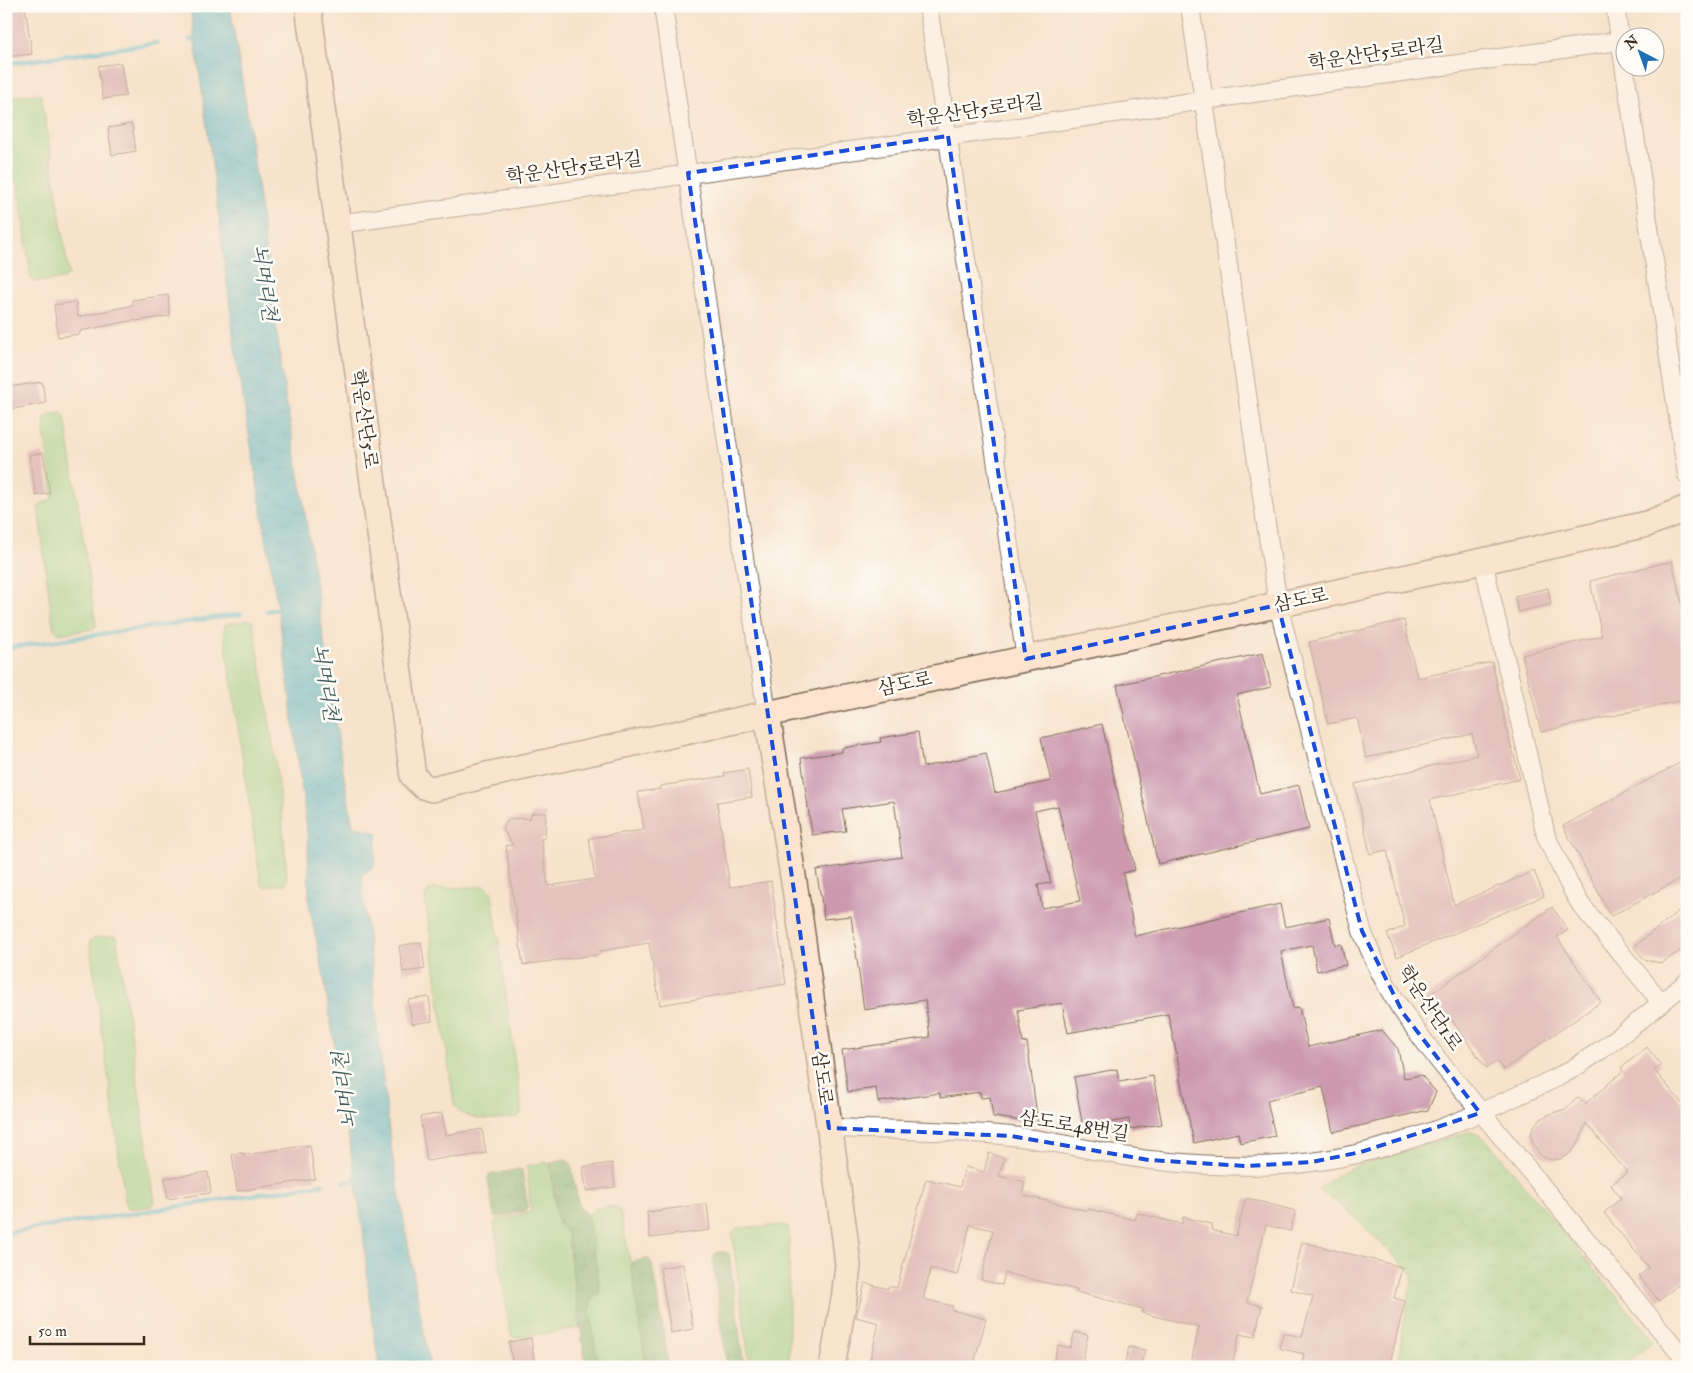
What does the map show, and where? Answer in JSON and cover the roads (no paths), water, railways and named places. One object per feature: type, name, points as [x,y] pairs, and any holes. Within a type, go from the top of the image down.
[{"type":"street","name":"학운산단5로","points":[[308,6],[413,776],[422,786],[432,789],[487,775],[767,714]]},
{"type":"street","points":[[663,6],[767,714]]},
{"type":"street","points":[[928,6],[1026,659]]},
{"type":"street","name":"학운산단1로","points":[[1190,6],[1278,605],[1362,931],[1378,968],[1403,1012],[1480,1113],[1687,1362]]},
{"type":"street","points":[[1615,6],[1618,28]]},
{"type":"street","name":"학운산단5로라길","points":[[338,224],[1616,40]]},
{"type":"street","points":[[1625,78],[1683,432],[1687,475]]},
{"type":"street","name":"삼도로","points":[[832,1367],[848,1266],[800,920],[767,714],[1484,561],[1647,524],[1687,508]]},
{"type":"street","points":[[1484,561],[1546,836],[1568,884],[1581,904],[1662,1002]]},
{"type":"street","name":"삼도로48번길","points":[[828,1128],[1011,1136],[1149,1160],[1197,1165],[1246,1166],[1312,1162],[1407,1140],[1480,1113],[1569,1071],[1603,1049],[1687,982]]},
{"type":"water","name":"뇌머리천","points":[[190,6],[230,6],[250,130],[285,394],[301,485],[343,771],[353,825],[378,833],[374,866],[362,875],[363,899],[391,1147],[430,1367],[379,1367],[369,1297],[363,1230],[324,978],[309,904],[308,840],[294,727],[280,623],[235,349],[215,185]]},
{"type":"waterway","points":[[190,40],[201,38]]},
{"type":"waterway","points":[[6,64],[157,43]]},
{"type":"waterway","points":[[267,611],[283,608]]},
{"type":"waterway","points":[[6,648],[241,614]]},
{"type":"waterway","points":[[344,1182],[359,1180]]},
{"type":"waterway","points":[[6,1233],[323,1184]]}]
